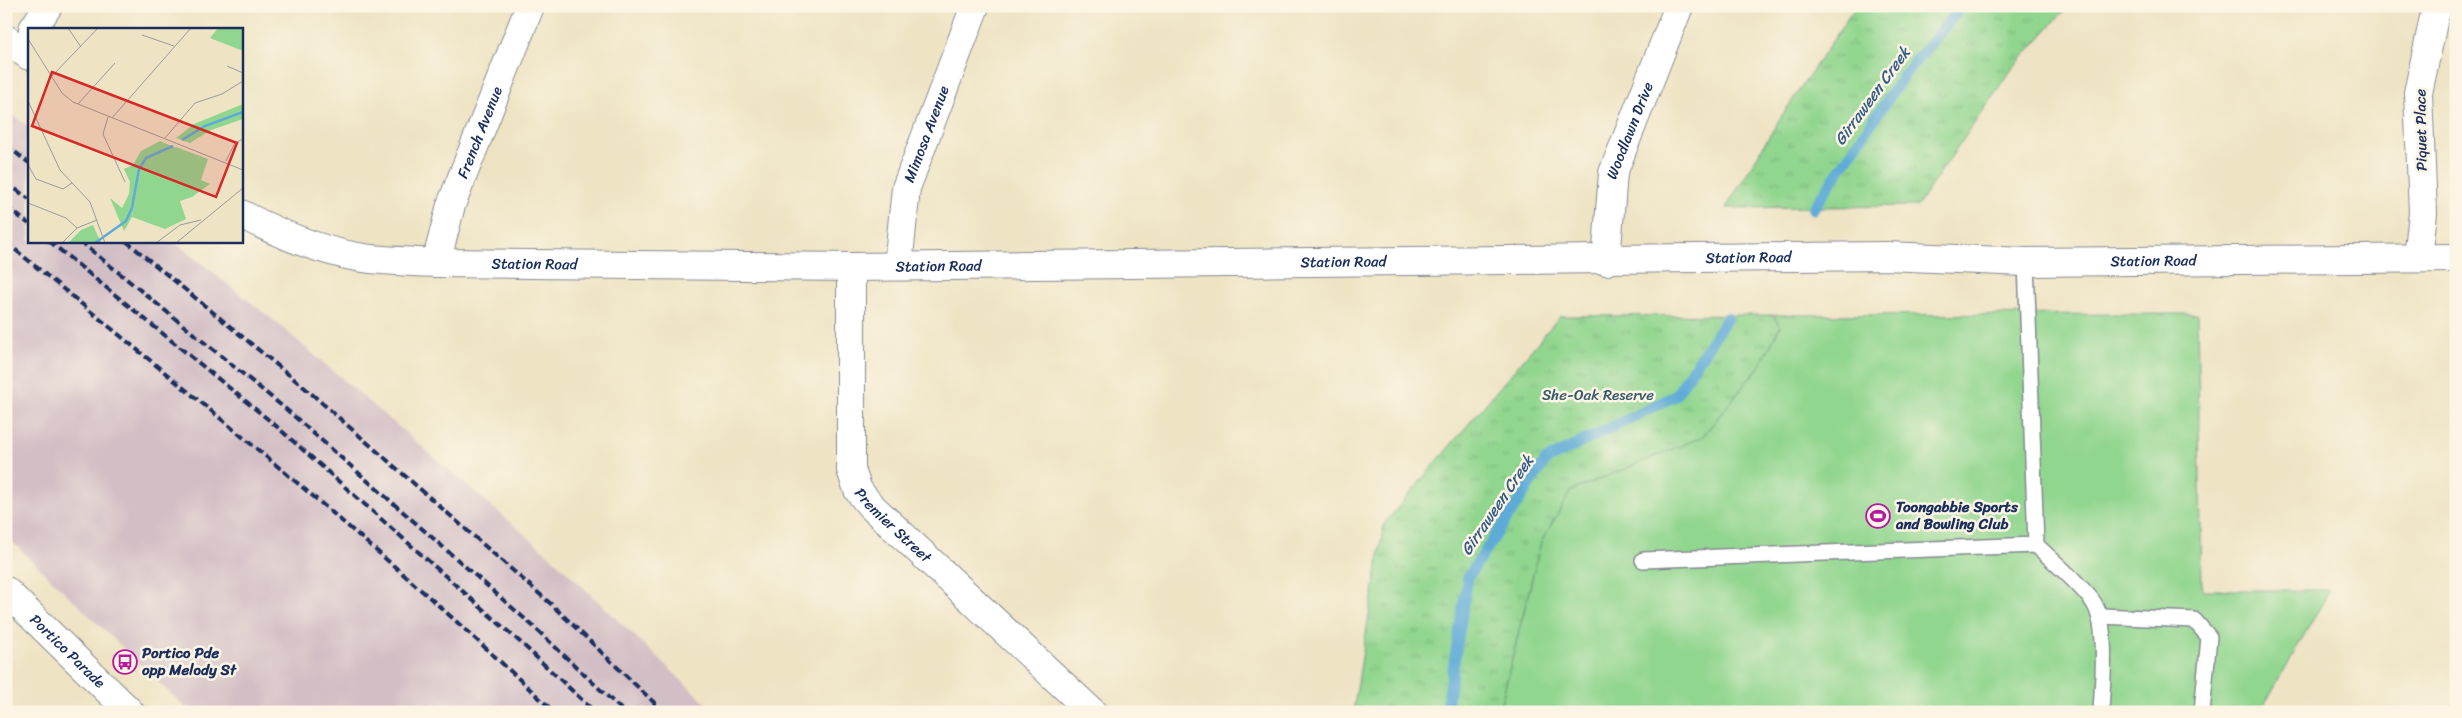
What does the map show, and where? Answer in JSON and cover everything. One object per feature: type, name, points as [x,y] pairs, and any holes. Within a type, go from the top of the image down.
[{"type":"main road","points":[[33,28],[48,6]]},
{"type":"main road","name":"French Avenue","points":[[436,263],[451,204],[530,6]]},
{"type":"main road","name":"Mimosa Avenue","points":[[898,266],[906,188],[975,6]]},
{"type":"main road","name":"Woodlawn Drive","points":[[1606,260],[1613,173],[1679,6]]},
{"type":"main road","name":"Piquet Place","points":[[2418,258],[2423,212],[2418,93],[2435,13],[2441,6]]},
{"type":"main road","name":"Station Road","points":[[242,215],[267,228],[311,245],[369,259],[436,263],[851,267],[1888,256],[2026,262],[2456,258]]},
{"type":"main road","name":"Premier Street","points":[[851,267],[851,470],[858,490],[870,505],[1092,712]]},
{"type":"main road","name":"Portico Parade","points":[[6,590],[130,712]]},
{"type":"lane","points":[[2026,262],[2036,545],[2092,600],[2100,616],[2103,654],[2101,712]]},
{"type":"lane","points":[[1643,560],[2036,545]]},
{"type":"lane","points":[[2100,616],[2194,620],[2209,637],[2202,712]]},
{"type":"shaded area","points":[[6,110],[28,126],[28,242],[174,242],[278,324],[550,556],[715,712],[190,712],[6,536]]},
{"type":"green space","points":[[1856,6],[2068,6],[2012,69],[1917,206],[1726,208],[1779,120]]},
{"type":"green space","name":"Toongabbie Sports and Bowling Club","points":[[2197,314],[2202,590],[2330,590],[2260,712],[1499,712],[1541,542],[1571,491],[1702,437],[1759,367],[1780,327],[1773,315]]},
{"type":"green space","name":"She-Oak Reserve","points":[[1773,315],[1780,327],[1759,367],[1702,437],[1571,491],[1541,542],[1499,712],[1353,712],[1384,524],[1560,316]]},
{"type":"waterway","name":"Girraween Creek","points":[[1813,209],[1905,74],[1962,6]]},
{"type":"waterway","name":"Girraween Creek","points":[[1446,712],[1468,577],[1546,460],[1675,396],[1727,318]]},
{"type":"railway","points":[[6,145],[28,162]]},
{"type":"railway","points":[[6,182],[28,198]]},
{"type":"railway","points":[[6,206],[28,223]]},
{"type":"railway","points":[[6,242],[215,414],[353,531],[488,650],[554,712]]},
{"type":"railway","points":[[50,242],[275,425],[520,642],[595,712]]},
{"type":"railway","points":[[81,242],[287,410],[533,626],[624,712]]},
{"type":"railway","points":[[127,242],[305,388],[551,604],[664,712]]},
{"type":"place","name":"Toongabbie Sports and Bowling Club","points":[[1878,516]]},
{"type":"place","name":"Portico Pde opp Melody St","points":[[125,662]]}]
